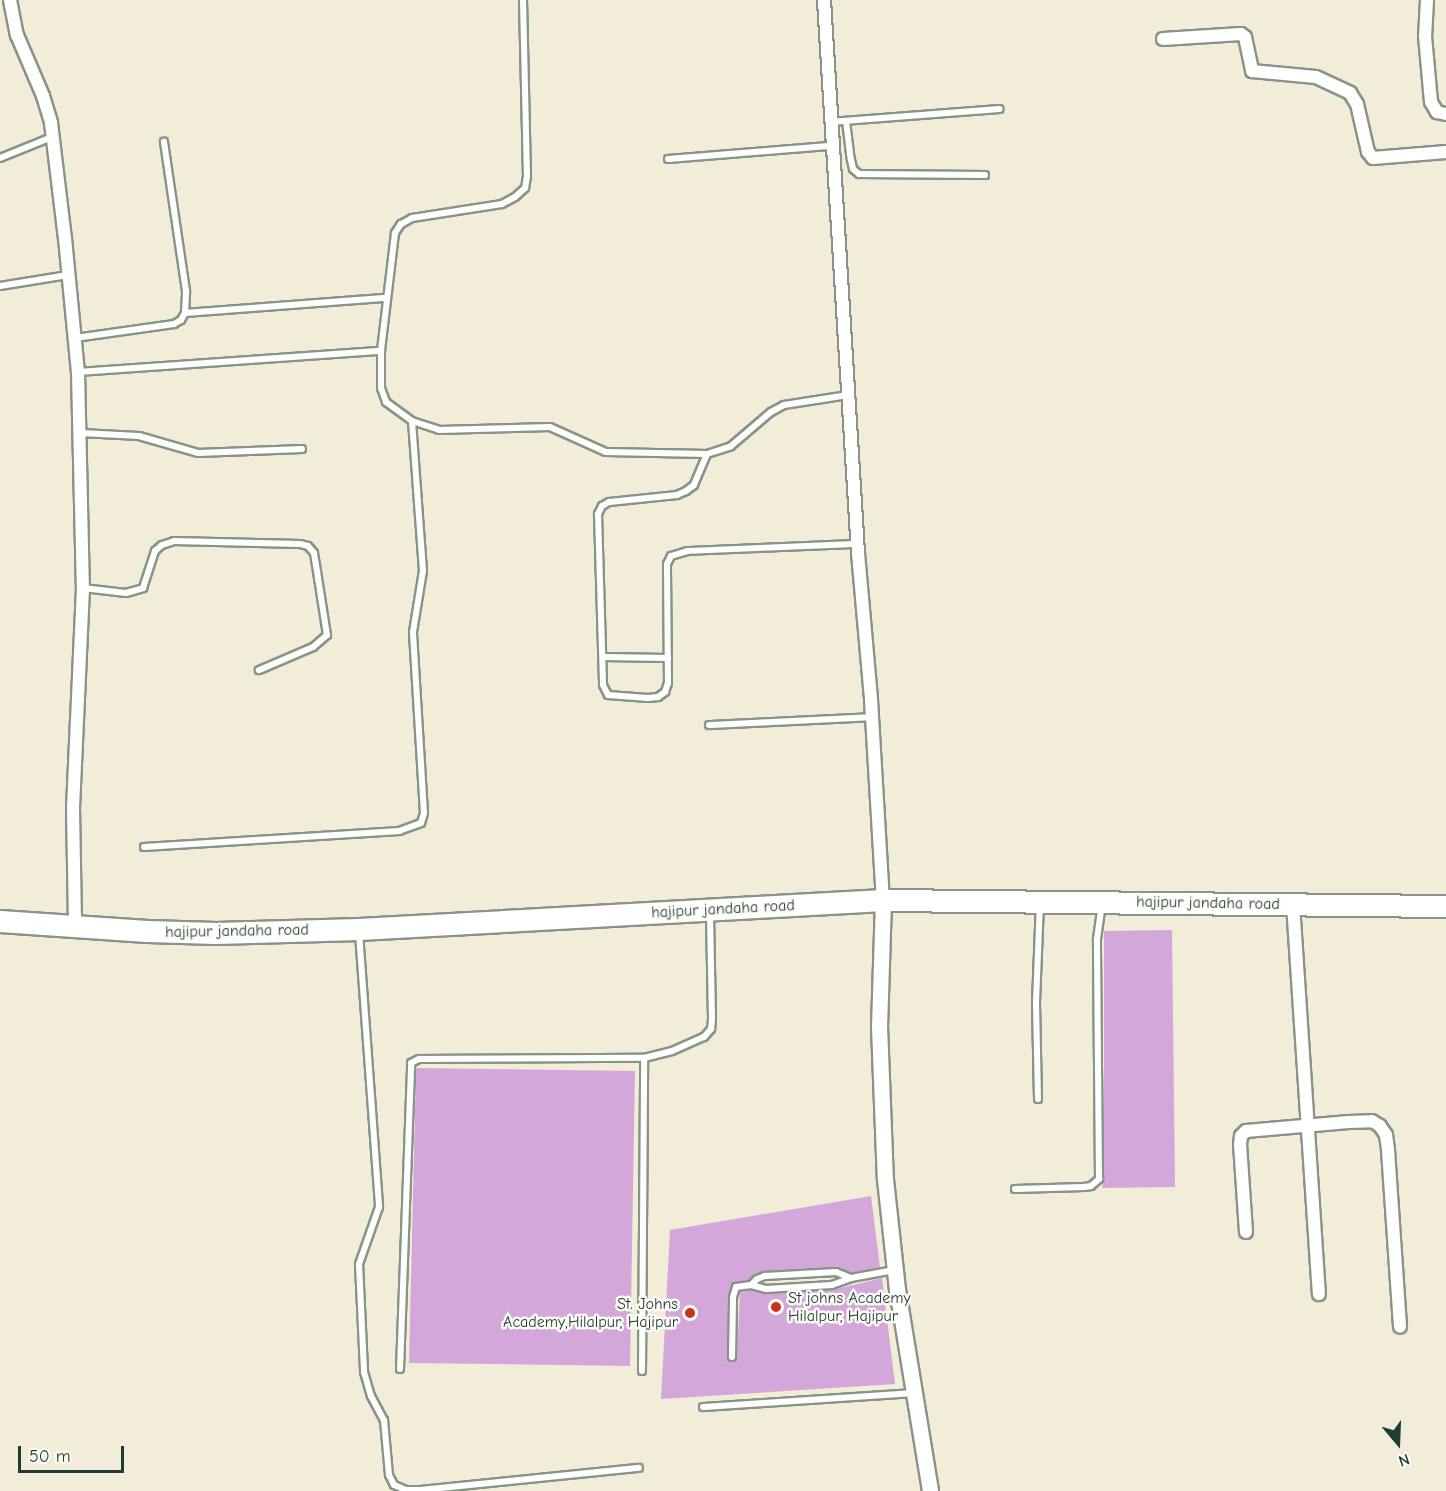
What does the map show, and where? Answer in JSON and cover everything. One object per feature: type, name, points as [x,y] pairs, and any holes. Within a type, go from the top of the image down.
[{"type":"highway","name":"hajipur jandaha road","points":[[0,921],[188,933],[359,929],[883,900],[1446,906]]},
{"type":"street","points":[[10,0],[17,35],[47,107],[53,136],[78,372],[81,433],[82,588],[74,808],[75,927]]},
{"type":"street","points":[[824,0],[831,146],[857,544],[872,717],[883,900],[880,1073],[885,1179],[912,1393],[930,1491]]},
{"type":"street","points":[[1427,0],[1425,36],[1431,102],[1437,112],[1446,114]]},
{"type":"street","points":[[1163,39],[1241,34],[1245,37],[1252,71],[1309,75],[1350,93],[1357,104],[1368,152],[1373,158],[1446,152]]},
{"type":"street","points":[[1293,904],[1319,1294]]},
{"type":"street","points":[[1246,1232],[1241,1136],[1253,1128],[1372,1121],[1380,1126],[1386,1135],[1400,1328]]},
{"type":"lane","points":[[523,0],[527,176],[525,188],[502,204],[412,218],[401,224],[395,233],[391,251],[381,351],[381,388],[386,402],[412,421],[439,430],[550,427],[606,452],[707,454],[731,446],[771,412],[784,405],[849,395]]},
{"type":"lane","points":[[830,122],[1000,109]]},
{"type":"lane","points":[[846,121],[853,169],[859,174],[985,175]]},
{"type":"lane","points":[[0,158],[53,136]]},
{"type":"lane","points":[[164,142],[186,291],[185,314]]},
{"type":"lane","points":[[668,159],[831,146]]},
{"type":"lane","points":[[0,286],[69,275]]},
{"type":"lane","points":[[75,339],[174,324],[185,314],[386,298]]},
{"type":"lane","points":[[78,372],[381,351]]},
{"type":"lane","points":[[144,847],[399,831],[421,823],[424,813],[413,632],[423,571],[412,421]]},
{"type":"lane","points":[[81,433],[139,436],[198,453],[302,449]]},
{"type":"lane","points":[[707,454],[694,485],[677,495],[609,502],[602,506],[598,514],[604,691],[613,698],[658,697],[665,692],[668,683],[667,564],[671,556],[687,551],[857,544]]},
{"type":"lane","points":[[82,588],[126,593],[143,588],[154,551],[174,541],[300,543],[308,546],[315,559],[327,634],[313,647],[259,670]]},
{"type":"lane","points":[[603,657],[668,658]]},
{"type":"lane","points":[[709,725],[872,717]]},
{"type":"lane","points":[[1038,1099],[1036,1002],[1040,901]]},
{"type":"lane","points":[[1015,1189],[1084,1187],[1091,1186],[1099,1179],[1097,939],[1102,902]]},
{"type":"lane","points":[[400,1369],[411,1063],[419,1059],[644,1058],[704,1037],[711,1029],[710,909]]},
{"type":"lane","points":[[359,929],[379,1207],[359,1263],[364,1372],[371,1396],[384,1420],[389,1475],[394,1485],[406,1490],[422,1491],[639,1468]]},
{"type":"lane","points":[[642,1371],[644,1058]]},
{"type":"lane","points":[[732,1357],[733,1292],[740,1285],[751,1285],[759,1289],[832,1285],[851,1278],[895,1270]]},
{"type":"lane","points":[[751,1285],[757,1279],[765,1276],[836,1272],[851,1278]]},
{"type":"lane","points":[[703,1407],[912,1393]]},
{"type":"building","points":[[1172,930],[1175,1187],[1102,1188],[1104,1179],[1104,931]]},
{"type":"building","points":[[416,1068],[635,1071],[630,1366],[409,1363]]},
{"type":"building","name":"St johns Academy Hilalpur, Hajipur","points":[[871,1196],[880,1267],[852,1273],[836,1267],[765,1271],[749,1280],[733,1283],[728,1297],[727,1357],[731,1362],[737,1358],[740,1292],[751,1290],[766,1294],[832,1290],[882,1278],[895,1384],[661,1399],[670,1230]]},
{"type":"place","name":"St johns Academy Hilalpur, Hajipur","points":[[776,1307]]},
{"type":"place","name":"St. Johns Academy,Hilalpur, Hajipur","points":[[690,1313]]}]
